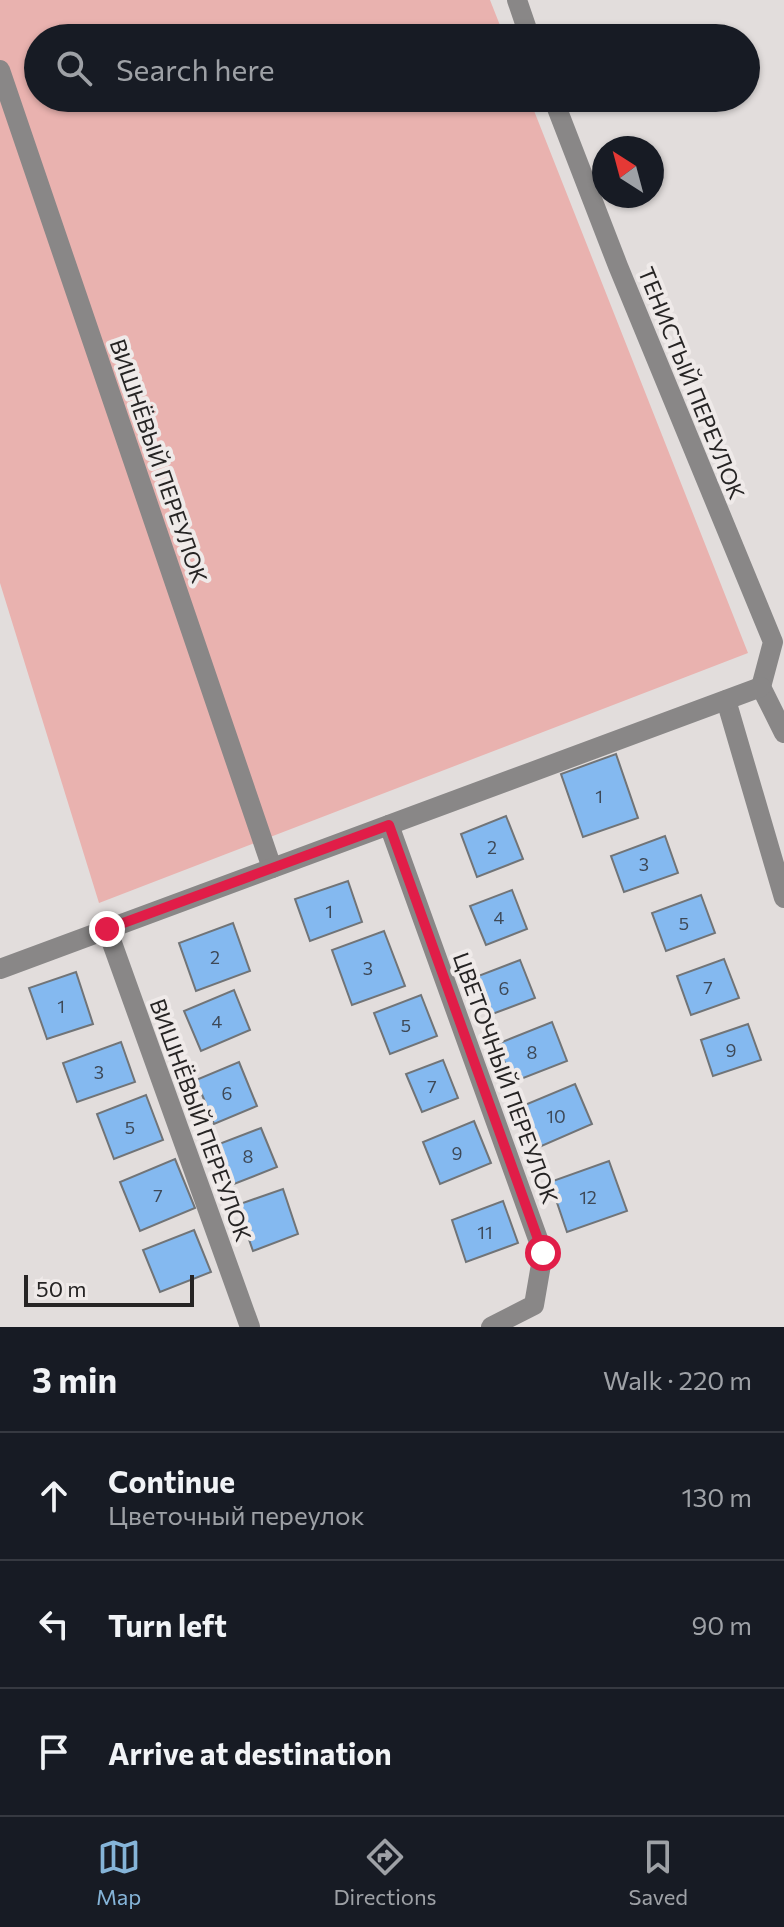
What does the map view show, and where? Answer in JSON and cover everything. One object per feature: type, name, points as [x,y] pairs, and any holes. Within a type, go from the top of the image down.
[{"type":"street","points":[[517,0],[525,24]]},
{"type":"street","name":"ВИШНЁВЫЙ ПЕРЕУЛОК","points":[[0,70],[272,868]]},
{"type":"street","name":"ТЕНИСТЫЙ ПЕРЕУЛОК","points":[[558,112],[618,266],[773,642],[761,687]]},
{"type":"street","points":[[0,969],[761,687],[784,733]]},
{"type":"street","points":[[726,700],[784,898]]},
{"type":"street","name":"ЦВЕТОЧНЫЙ ПЕРЕУЛОК","points":[[389,825],[543,1253],[534,1305],[491,1327]]},
{"type":"street","name":"ВИШНЁВЫЙ ПЕРЕУЛОК","points":[[107,929],[250,1327]]},
{"type":"shaded area","points":[[0,0],[490,0],[499,24],[24,24],[24,112],[535,112],[748,653],[99,903],[0,583]]},
{"type":"building","points":[[616,754],[638,818],[583,837],[561,774]]},
{"type":"building","points":[[506,816],[523,859],[477,877],[461,834]]},
{"type":"building","points":[[665,836],[678,873],[624,892],[611,856]]},
{"type":"building","points":[[348,881],[362,922],[310,941],[295,899]]},
{"type":"building","points":[[512,890],[527,929],[486,945],[470,906]]},
{"type":"building","points":[[701,895],[715,933],[666,951],[652,913]]},
{"type":"building","points":[[233,923],[250,971],[196,991],[179,943]]},
{"type":"building","points":[[384,931],[405,986],[352,1005],[332,950]]},
{"type":"building","points":[[724,959],[739,998],[691,1015],[677,976]]},
{"type":"building","points":[[520,960],[535,998],[487,1016],[473,978]]},
{"type":"building","points":[[76,972],[93,1024],[47,1039],[29,988]]},
{"type":"building","points":[[234,990],[250,1030],[201,1051],[184,1011]]},
{"type":"building","points":[[421,995],[437,1036],[390,1054],[374,1013]]},
{"type":"building","points":[[552,1022],[567,1061],[513,1082],[497,1044]]},
{"type":"building","points":[[748,1024],[761,1060],[713,1076],[701,1040]]},
{"type":"building","points":[[121,1042],[135,1082],[77,1102],[63,1063]]},
{"type":"building","points":[[443,1060],[458,1098],[422,1112],[406,1074]]},
{"type":"building","points":[[239,1062],[257,1106],[214,1124],[196,1080]]},
{"type":"building","points":[[575,1084],[592,1124],[537,1148],[520,1107]]},
{"type":"building","points":[[146,1095],[163,1140],[114,1159],[97,1114]]},
{"type":"building","points":[[474,1121],[491,1163],[440,1184],[423,1142]]},
{"type":"building","points":[[261,1128],[277,1167],[234,1184],[219,1144]]},
{"type":"building","points":[[175,1159],[195,1208],[140,1231],[120,1182]]},
{"type":"building","points":[[609,1161],[627,1211],[567,1232],[550,1182]]},
{"type":"building","points":[[283,1189],[298,1234],[253,1251],[237,1205]]},
{"type":"building","points":[[503,1201],[518,1243],[466,1262],[452,1220]]},
{"type":"building","points":[[194,1230],[211,1272],[160,1292],[143,1250]]},
{"type":"route","points":[[107,929],[389,825],[543,1253]]}]
